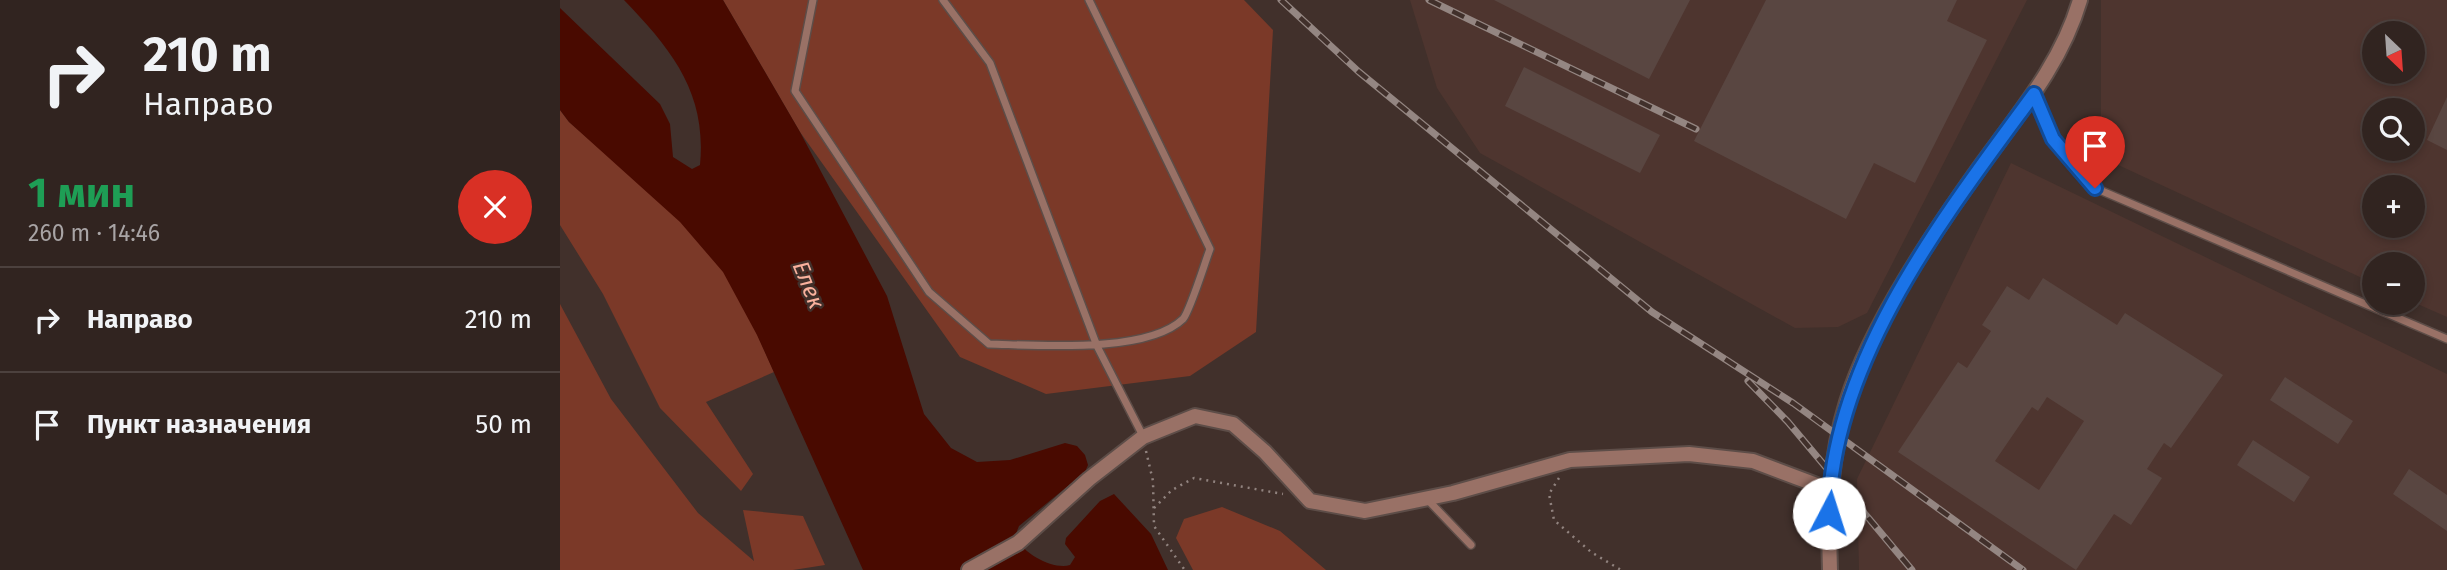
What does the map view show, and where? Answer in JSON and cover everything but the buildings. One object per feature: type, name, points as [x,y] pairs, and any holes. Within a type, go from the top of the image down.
[{"type":"street","points":[[1830,570],[1830,490],[1847,402],[1883,317],[1980,167],[2050,69],[2080,0]]},
{"type":"street","points":[[970,570],[1018,543],[1089,479],[1143,437],[1195,416],[1233,424],[1265,452],[1310,501],[1365,511],[1427,498],[1570,460],[1689,454],[1753,461],[1830,490]]},
{"type":"lane","points":[[813,0],[795,91],[929,292],[989,344],[1097,346],[1154,335],[1184,318],[1210,249],[1089,0]]},
{"type":"lane","points":[[943,0],[990,63],[1097,346],[1143,437]]},
{"type":"lane","points":[[2034,94],[2053,139],[2095,188],[2447,339]]},
{"type":"lane","points":[[1427,498],[1471,545]]},
{"type":"path","points":[[1143,437],[1153,481],[1154,526],[1184,569]]},
{"type":"path","points":[[1570,460],[1549,494],[1554,520],[1591,552],[1621,570]]},
{"type":"path","points":[[1154,508],[1172,490],[1194,478],[1286,495]]},
{"type":"shaded area","points":[[723,0],[1244,0],[1273,30],[1256,332],[1190,376],[1046,394],[960,357],[800,132]]},
{"type":"shaded area","points":[[1410,0],[2027,0],[1867,313],[1838,327],[1795,328],[1480,153],[1437,88]]},
{"type":"shaded area","points":[[2101,0],[2447,0],[2447,317],[2425,307],[2425,252],[2362,252],[2362,278],[2101,157]]},
{"type":"shaded area","points":[[560,110],[569,122],[650,192],[689,230],[723,271],[751,320],[774,372],[706,402],[753,474],[741,491],[660,408],[603,294],[560,225]]},
{"type":"shaded area","points":[[2011,163],[2447,374],[2447,570],[1859,570],[1857,479]]},
{"type":"shaded area","points":[[560,304],[611,399],[698,513],[754,561],[743,510],[803,516],[825,565],[793,570],[560,570]]},
{"type":"shaded area","points":[[1222,507],[1280,531],[1326,570],[1193,570],[1176,538],[1184,519]]},
{"type":"water","name":"Елек","points":[[624,0],[723,0],[800,132],[887,296],[924,414],[951,448],[977,462],[1010,460],[1065,443],[1077,446],[1085,455],[1088,465],[1085,472],[1019,526],[1015,536],[1024,548],[1047,563],[1070,565],[1075,557],[1065,544],[1066,538],[1100,501],[1114,494],[1151,534],[1168,570],[863,570],[757,335],[723,272],[680,222],[569,122],[560,110],[560,8],[660,104],[670,124],[673,157],[692,169],[700,165],[698,116],[683,74],[657,37]]},
{"type":"railway","points":[[1281,0],[1359,72],[1652,312],[1793,403],[2023,570]]},
{"type":"railway","points":[[1429,0],[1696,129]]},
{"type":"railway","points":[[1748,381],[1788,422],[1912,570]]},
{"type":"route","points":[[1829,513],[1830,490],[1847,402],[1883,317],[1980,167],[2034,94],[2053,139],[2095,188]]}]
